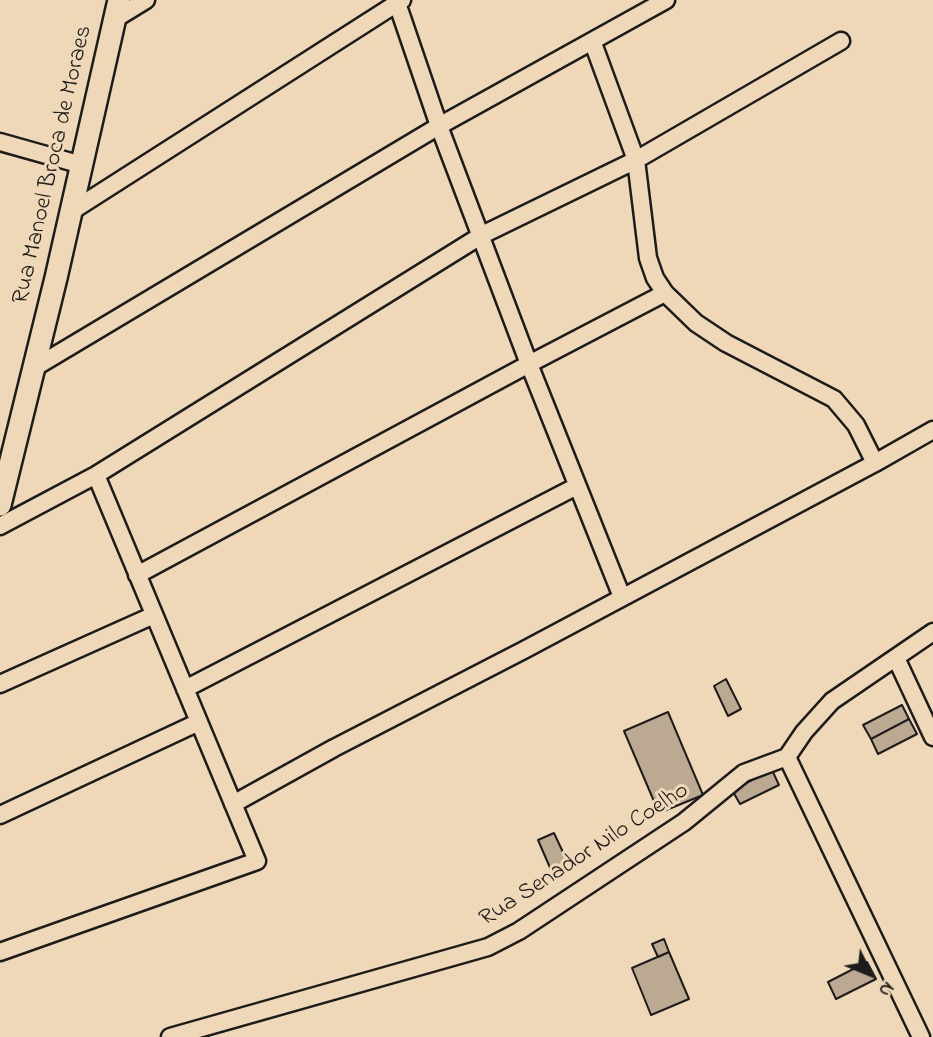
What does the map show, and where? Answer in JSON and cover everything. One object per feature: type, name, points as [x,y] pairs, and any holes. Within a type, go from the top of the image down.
[{"type":"street","points":[[117,9],[146,0]]},
{"type":"street","points":[[34,368],[439,126],[593,43],[666,0]]},
{"type":"street","points":[[72,211],[398,1],[439,126],[529,364],[622,597]]},
{"type":"street","name":"Rua Manoel Broca de Moraes","points":[[0,505],[5,474],[72,211],[117,9]]},
{"type":"street","points":[[0,526],[96,475],[482,235],[636,160],[841,41]]},
{"type":"street","points":[[593,43],[636,160],[648,258],[655,278],[665,293],[696,323],[726,343],[834,399],[856,425],[875,463]]},
{"type":"street","points":[[0,142],[82,165]]},
{"type":"street","points":[[137,575],[665,293]]},
{"type":"street","points":[[233,804],[933,430]]},
{"type":"street","points":[[0,952],[257,861],[96,475]]},
{"type":"street","points":[[185,689],[577,486]]},
{"type":"street","points":[[0,684],[154,615]]},
{"type":"street","points":[[921,1037],[788,757],[804,732],[832,701],[933,632]]},
{"type":"street","points":[[896,658],[933,737]]},
{"type":"street","points":[[0,815],[199,722]]},
{"type":"street","name":"Rua Senador Nilo Coelho","points":[[170,1037],[488,947],[519,931],[684,822],[744,773],[788,757]]},
{"type":"building","points":[[726,679],[741,709],[728,716],[714,686]]},
{"type":"building","points":[[902,705],[909,719],[871,739],[863,725]]},
{"type":"building","points":[[668,712],[703,795],[659,813],[624,731]]},
{"type":"building","points":[[909,719],[917,734],[878,754],[871,739]]},
{"type":"building","points":[[772,770],[779,785],[740,804],[732,790]]},
{"type":"building","points":[[554,833],[568,863],[551,870],[538,840]]},
{"type":"building","points":[[664,939],[669,952],[658,957],[652,944]]},
{"type":"building","points":[[669,952],[689,999],[651,1015],[632,968]]},
{"type":"building","points":[[867,962],[876,979],[836,999],[828,982]]}]
